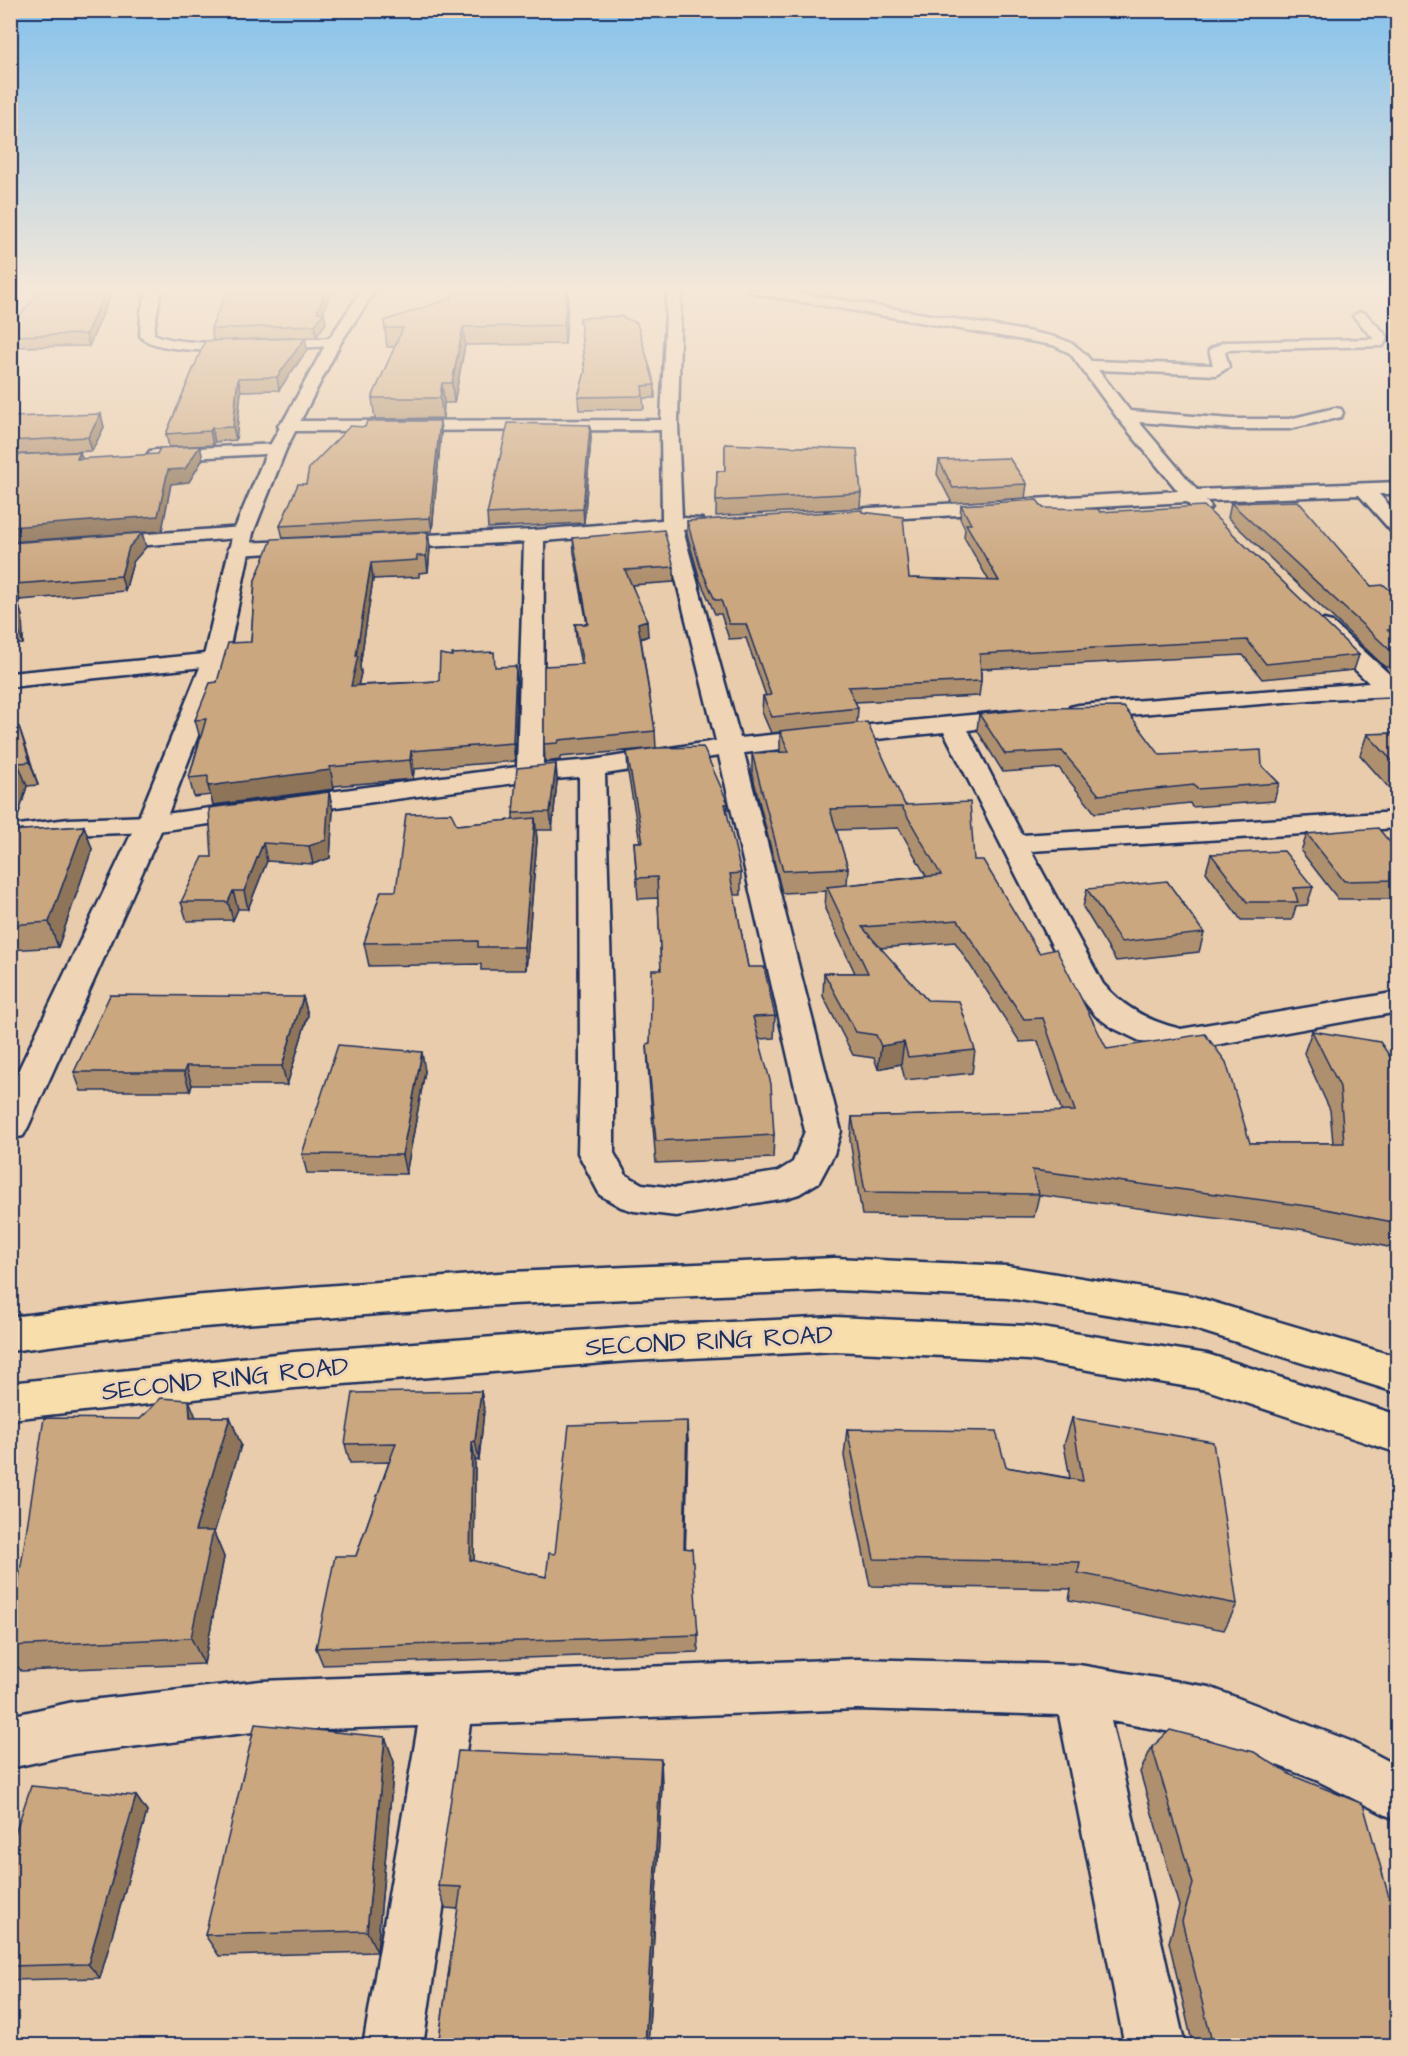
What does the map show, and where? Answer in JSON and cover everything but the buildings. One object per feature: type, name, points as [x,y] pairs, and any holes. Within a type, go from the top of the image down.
[{"type":"main road","points":[[16,1331],[191,1312],[489,1290],[835,1274],[1007,1282],[1192,1311],[1398,1375]]},
{"type":"main road","name":"SECOND RING ROAD","points":[[10,1401],[294,1370],[629,1344],[835,1334],[1029,1343],[1207,1372],[1398,1434]]},
{"type":"street","points":[[10,1127],[150,824],[215,660],[241,541],[282,438],[310,386]]},
{"type":"street","points":[[592,768],[597,1071],[596,1152],[613,1185],[634,1197],[676,1202],[786,1184],[806,1172],[816,1154],[823,1131],[730,747],[672,525],[669,425],[671,386]]},
{"type":"street","points":[[1103,386],[1191,496],[1214,520]]},
{"type":"street","points":[[1125,416],[1232,424],[1288,424],[1335,413]]},
{"type":"street","points":[[138,456],[282,438],[669,425]]},
{"type":"street","points":[[813,517],[1191,496],[1398,488]]},
{"type":"street","points":[[1365,490],[1398,527]]},
{"type":"street","points":[[368,543],[534,536],[719,522]]},
{"type":"street","points":[[530,772],[534,536]]},
{"type":"street","points":[[10,550],[241,541],[333,545]]},
{"type":"street","points":[[1311,615],[1393,688]]},
{"type":"street","points":[[10,680],[215,660]]},
{"type":"street","points":[[10,834],[69,827],[150,824],[530,772],[592,768],[730,747],[952,723],[1393,688]]},
{"type":"street","points":[[952,723],[1090,988],[1107,1009],[1154,1034],[1181,1040],[1398,1002]]},
{"type":"street","points":[[1013,844],[1398,820]]},
{"type":"street","points":[[10,1742],[73,1728],[261,1706],[857,1684],[1079,1690],[1209,1713],[1331,1760],[1398,1795]]},
{"type":"street","points":[[1079,1690],[1155,2046]]},
{"type":"street","points":[[393,2046],[448,1698]]}]
